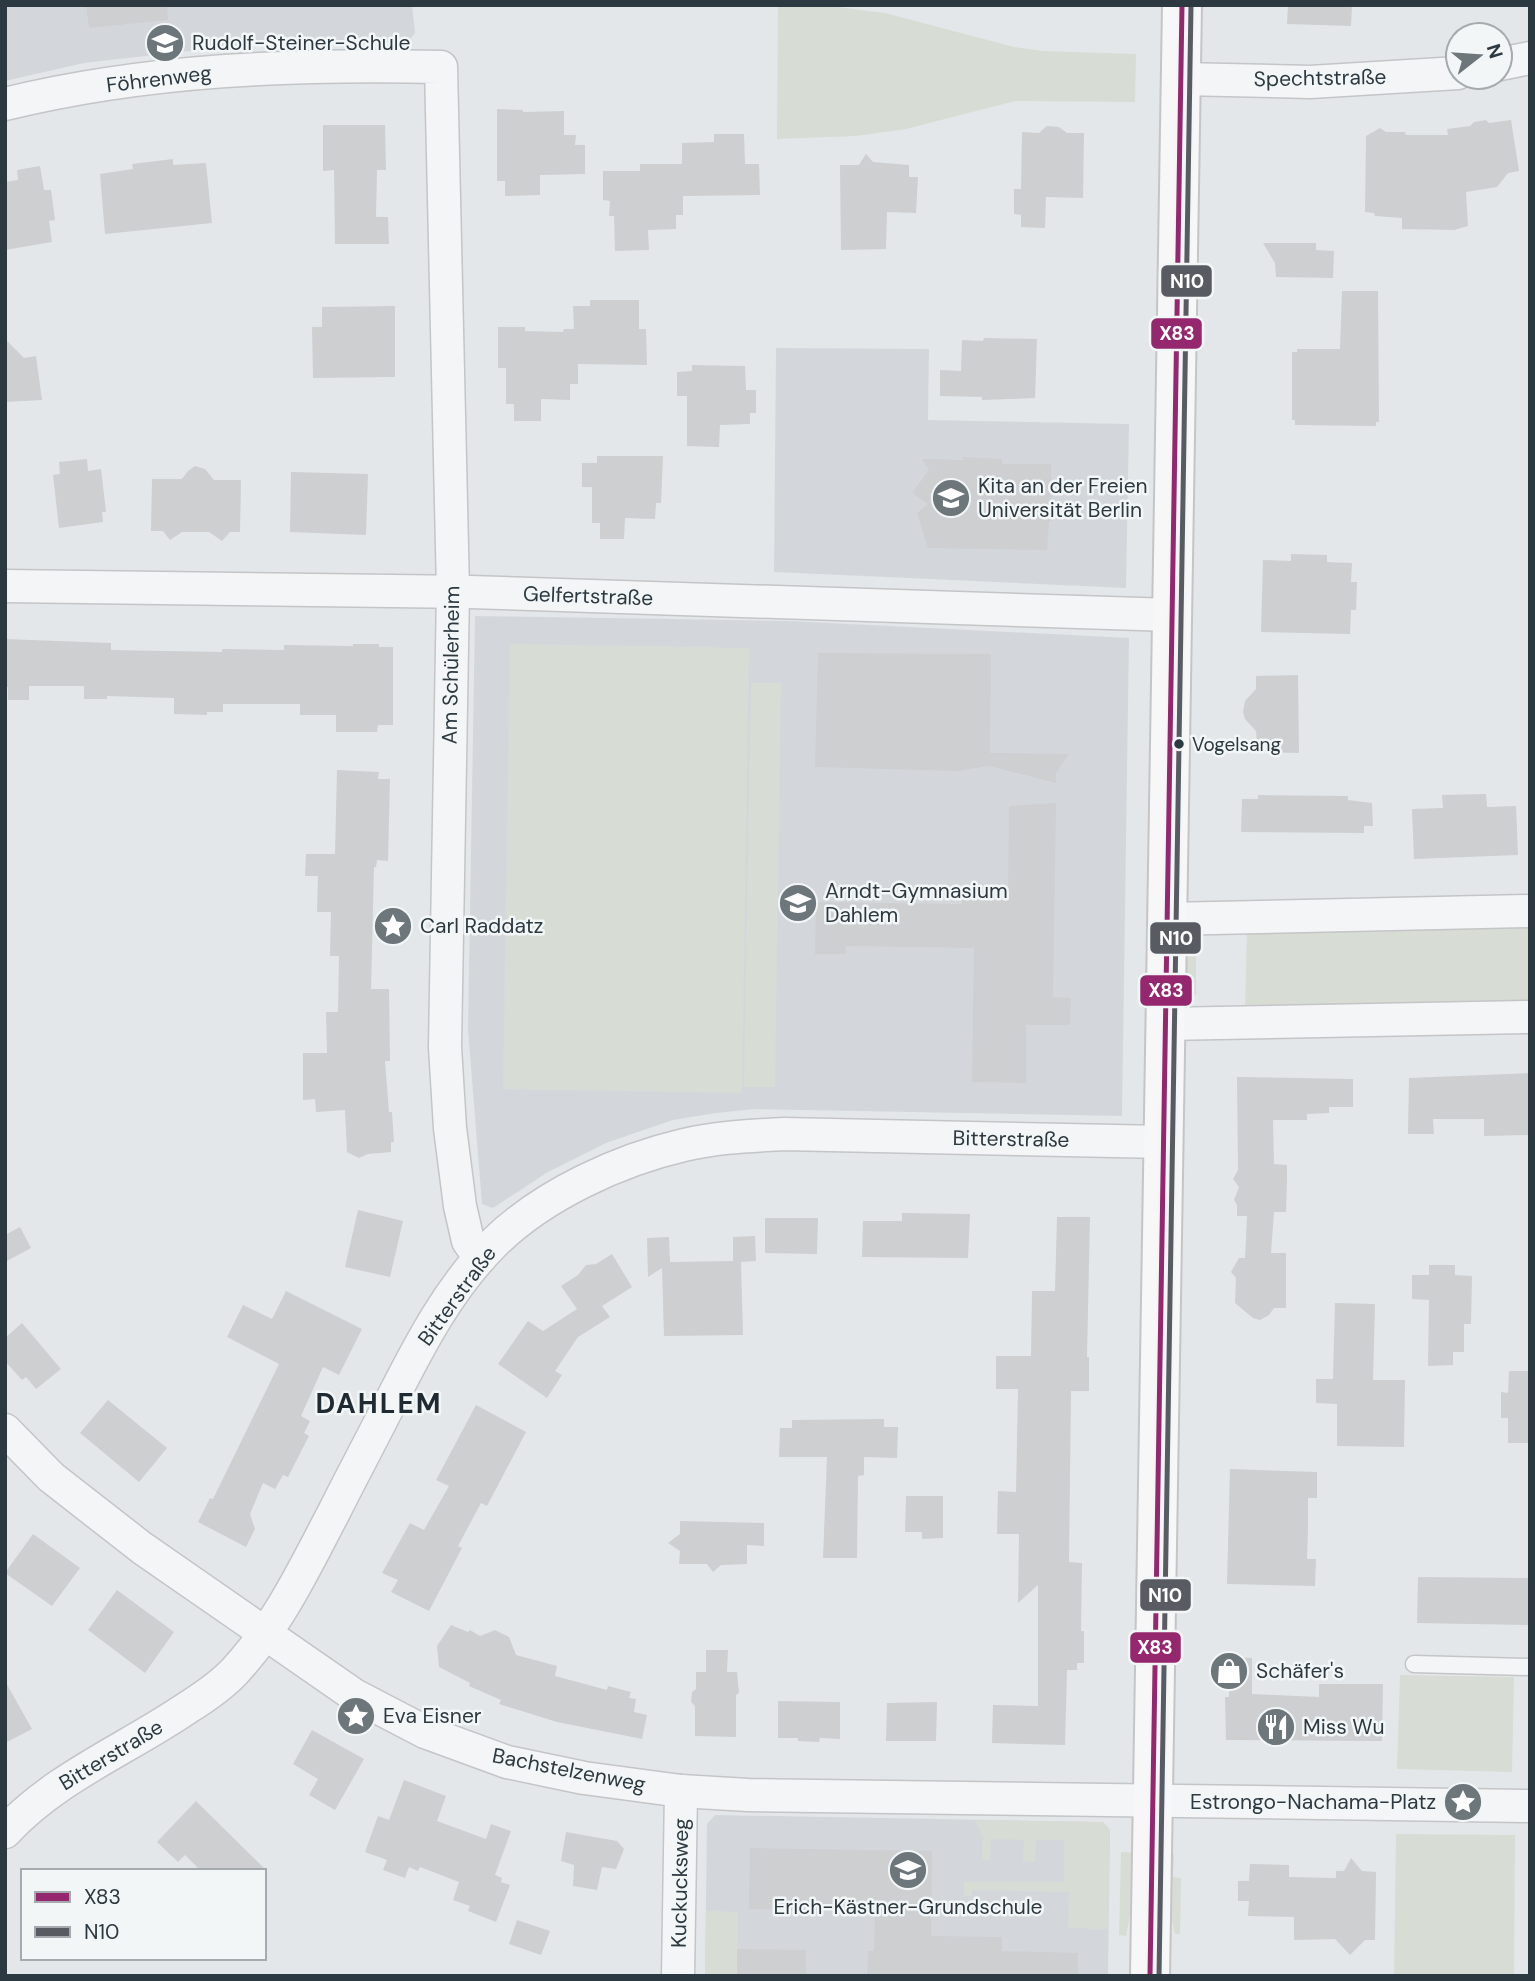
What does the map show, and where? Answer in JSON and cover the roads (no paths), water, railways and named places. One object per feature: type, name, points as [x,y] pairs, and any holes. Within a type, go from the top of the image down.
[{"type":"main road","points":[[1150,1976],[1182,5]]},
{"type":"street","name":"Föhrenweg","points":[[5,104],[127,80],[200,73],[268,68],[441,67]]},
{"type":"street","name":"Am Schülerheim","points":[[441,67],[453,591],[444,1047],[450,1129],[460,1206],[468,1241],[480,1258]]},
{"type":"street","name":"Spechtstraße","points":[[1181,79],[1310,82],[1444,74]]},
{"type":"street","name":"Gelfertstraße","points":[[5,586],[453,591],[1172,614]]},
{"type":"street","points":[[1167,919],[1530,911]]},
{"type":"street","points":[[1166,1024],[1530,1017]]},
{"type":"street","name":"Bitterstraße","points":[[5,1832],[20,1816],[58,1786],[154,1731],[234,1673],[282,1612],[420,1345],[457,1288],[480,1258],[512,1226],[548,1202],[596,1176],[645,1156],[728,1138],[783,1133],[1164,1142]]},
{"type":"street","name":"Bachstelzenweg","points":[[5,1430],[51,1477],[132,1540],[354,1695],[437,1737],[507,1762],[584,1778],[681,1791],[748,1795],[1530,1807]]},
{"type":"street","name":"Kuckucksweg","points":[[678,1976],[681,1791]]},
{"type":"lane","points":[[1414,1664],[1530,1667]]},
{"type":"place","name":"Rudolf-Steiner-Schule","points":[[165,43]]},
{"type":"place","name":"Kita an der Freien Universität Berlin","points":[[951,498]]},
{"type":"place","name":"Vogelsang","points":[[1179,744]]},
{"type":"place","name":"Arndt-Gymnasium Dahlem","points":[[798,903]]},
{"type":"place","name":"Carl Raddatz","points":[[393,926]]},
{"type":"place","name":"Schäfer's","points":[[1229,1671]]},
{"type":"place","name":"Eva Eisner","points":[[356,1716]]},
{"type":"place","name":"Miss Wu","points":[[1276,1727]]},
{"type":"place","name":"Estrongo-Nachama-Platz","points":[[1463,1802]]},
{"type":"place","name":"Erich-Kästner-Grundschule","points":[[908,1870]]},
{"type":"district","name":"DAHLEM","points":[[379,1403]]}]
